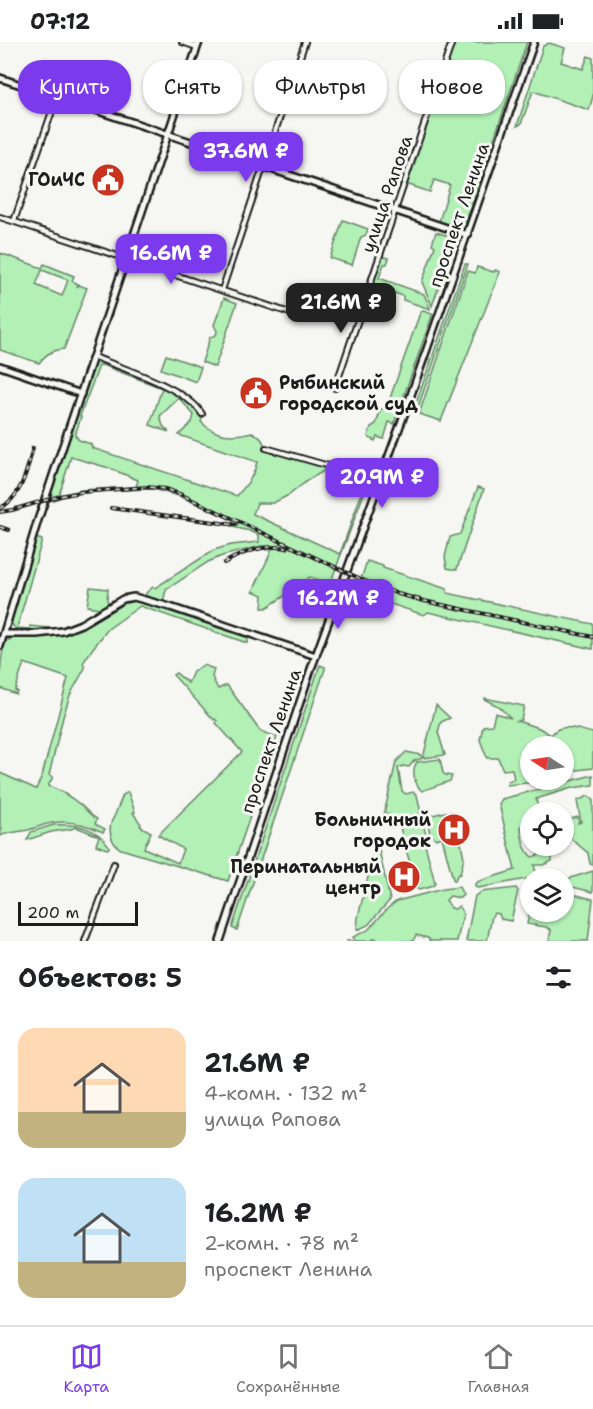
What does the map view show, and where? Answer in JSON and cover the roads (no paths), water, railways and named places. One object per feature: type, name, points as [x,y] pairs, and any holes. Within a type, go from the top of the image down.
[{"type":"street","points":[[0,646],[36,528],[198,45],[182,42]]},
{"type":"street","points":[[222,290],[305,42]]},
{"type":"street","name":"улица Рапова","points":[[335,388],[452,42]]},
{"type":"street","name":"проспект Ленина","points":[[220,941],[316,656],[468,235],[534,42]]},
{"type":"street","points":[[0,78],[18,84]]},
{"type":"street","points":[[14,221],[51,114]]},
{"type":"street","points":[[108,114],[468,235]]},
{"type":"street","points":[[0,217],[308,319]]},
{"type":"street","points":[[94,357],[180,393],[202,414]]},
{"type":"street","points":[[0,366],[81,394]]},
{"type":"street","points":[[266,448],[371,478],[381,478]]},
{"type":"street","points":[[4,634],[63,631],[81,624],[123,599],[134,597],[316,656]]},
{"type":"street","points":[[85,941],[114,864]]},
{"type":"railway","points":[[0,508],[19,490],[33,448]]},
{"type":"railway","points":[[0,512],[81,492],[147,487],[165,489],[398,594],[593,637]]},
{"type":"railway","points":[[111,508],[236,525]]},
{"type":"railway","points":[[0,527],[9,530]]},
{"type":"railway","points":[[224,563],[254,550],[270,547],[287,548]]},
{"type":"place","name":"ГОиЧС","points":[[108,180]]},
{"type":"place","name":"Рыбинский городской суд","points":[[256,393]]},
{"type":"place","name":"Больничный городок","points":[[454,830]]},
{"type":"place","name":"Перинатальный центр","points":[[404,877]]}]
